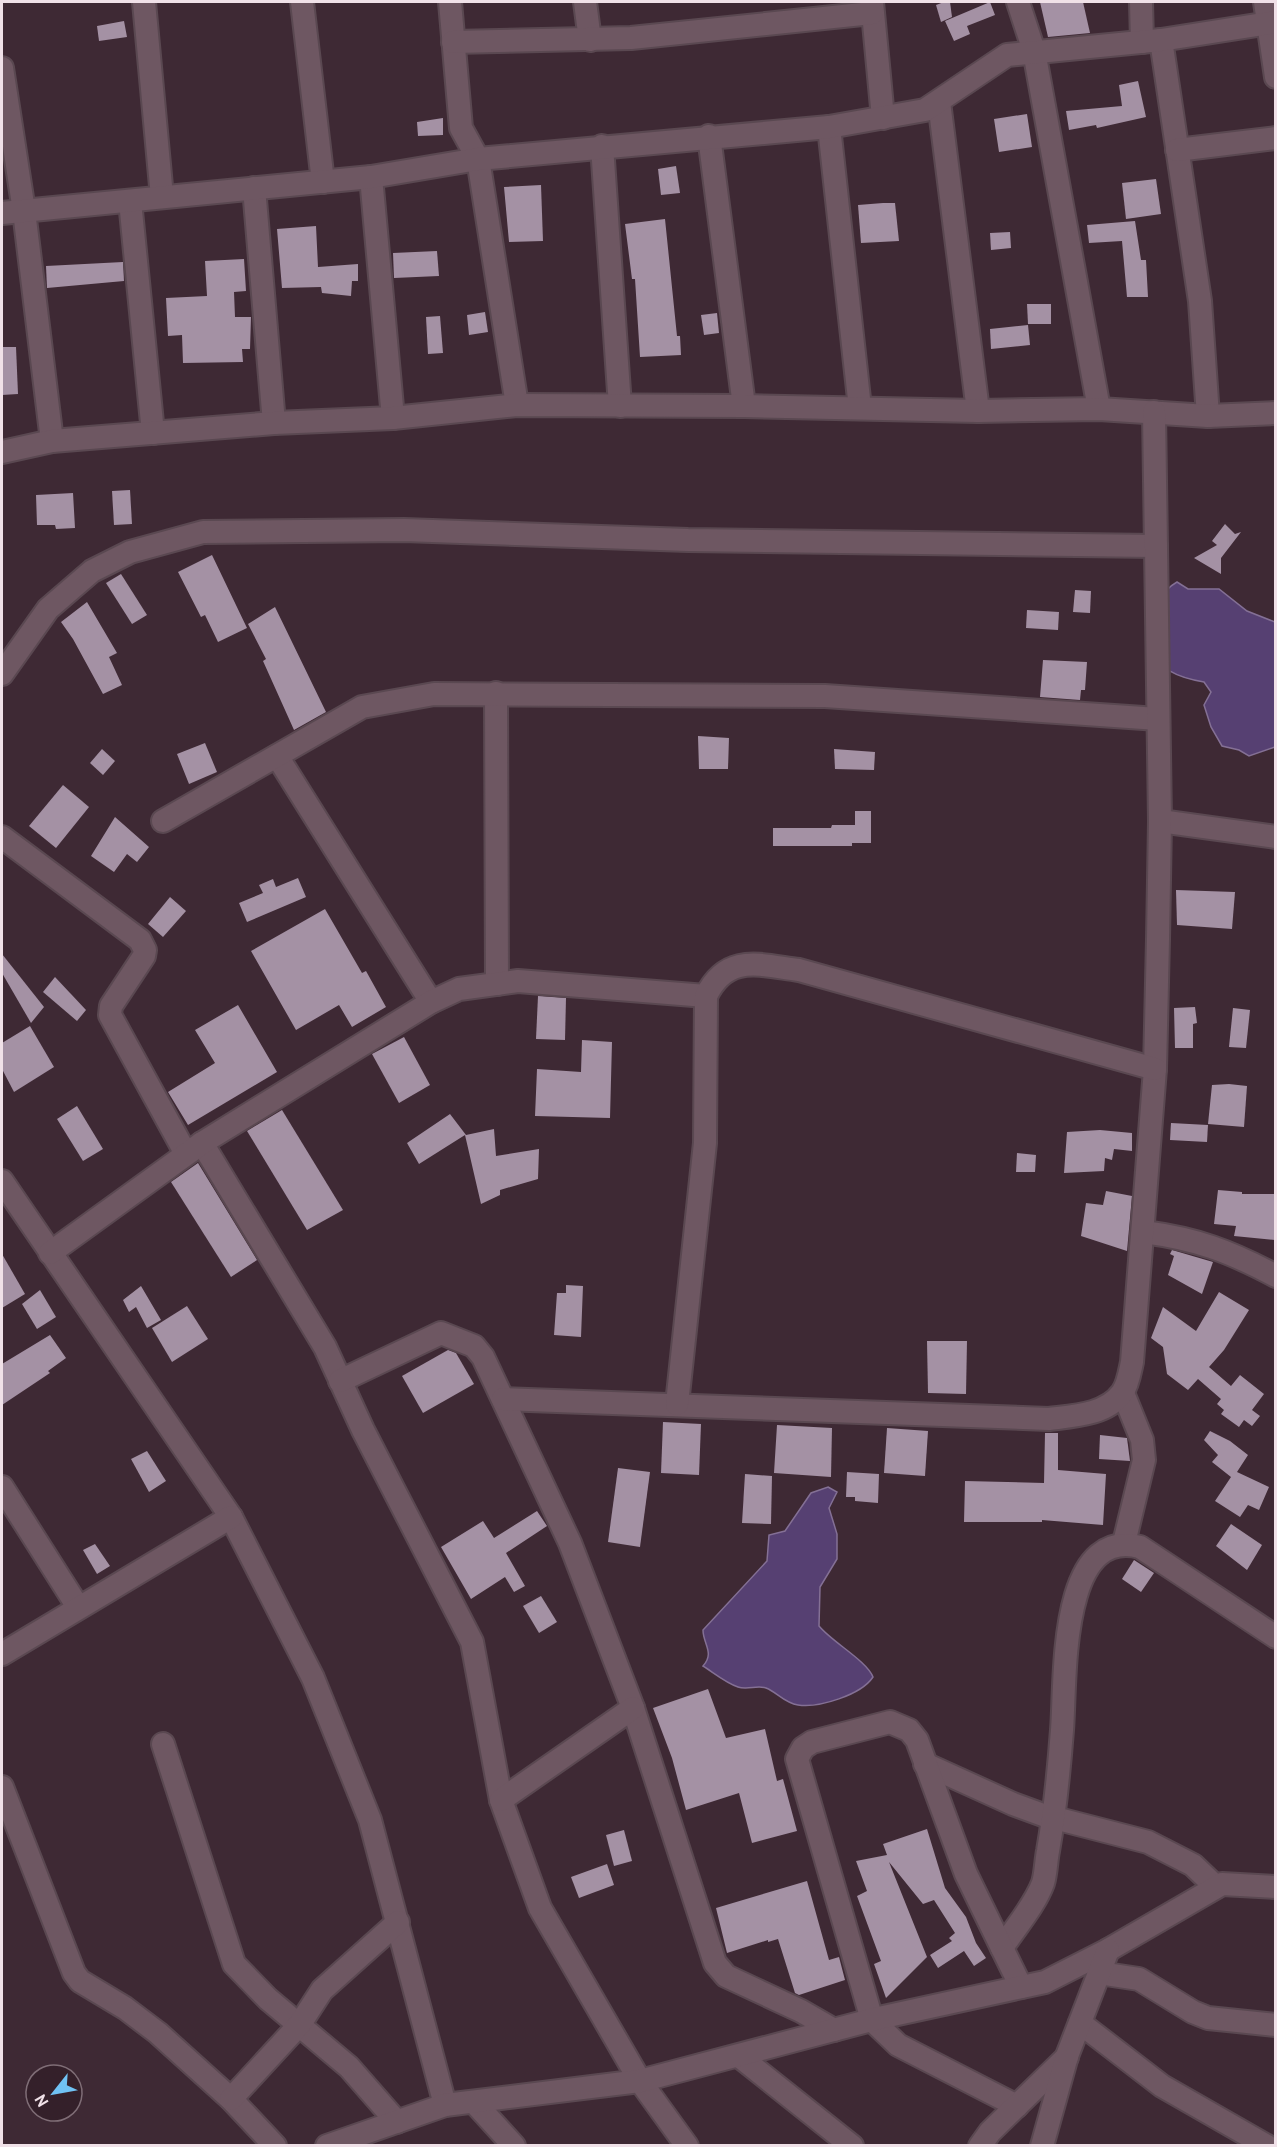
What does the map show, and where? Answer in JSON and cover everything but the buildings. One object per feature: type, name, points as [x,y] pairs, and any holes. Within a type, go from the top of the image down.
[{"type":"street","points":[[144,2],[162,197]]},
{"type":"street","points":[[302,2],[323,182]]},
{"type":"street","points":[[450,2],[461,128],[478,159],[517,405]]},
{"type":"street","points":[[585,2],[590,40]]},
{"type":"street","points":[[1018,2],[1034,51],[1099,409]]},
{"type":"street","points":[[1142,2],[1177,150],[1200,301],[1208,416]]},
{"type":"street","points":[[453,42],[590,40],[872,7],[883,118]]},
{"type":"street","points":[[13,212],[371,177],[478,159],[602,146],[829,127],[916,112],[939,102],[1001,58],[1034,51],[1151,41],[1269,15],[1275,77]]},
{"type":"street","points":[[2,68],[13,212],[52,441]]},
{"type":"street","points":[[939,102],[978,411]]},
{"type":"street","points":[[829,127],[860,408]]},
{"type":"street","points":[[709,136],[744,406]]},
{"type":"street","points":[[1177,150],[1275,138]]},
{"type":"street","points":[[602,146],[620,406]]},
{"type":"street","points":[[371,177],[393,418]]},
{"type":"street","points":[[254,189],[274,423]]},
{"type":"street","points":[[130,201],[153,433]]},
{"type":"street","points":[[2,452],[52,441],[274,423],[393,418],[517,405],[744,406],[978,411],[1099,409],[1208,416],[1275,413]]},
{"type":"street","points":[[503,1399],[1049,1419],[1086,1414],[1107,1406],[1123,1393],[1132,1362],[1155,1069],[1160,820],[1154,412]]},
{"type":"street","points":[[2,674],[48,609],[92,571],[130,552],[203,532],[404,530],[688,540],[1156,546]]},
{"type":"street","points":[[496,693],[497,984]]},
{"type":"street","points":[[163,821],[362,707],[434,694],[825,696],[1158,719]]},
{"type":"street","points":[[277,756],[431,1002]]},
{"type":"street","points":[[1160,820],[1275,837]]},
{"type":"street","points":[[2,837],[140,940],[145,950],[144,956],[111,1006],[110,1015],[194,1148],[301,1303],[472,1642],[501,1800],[540,1908],[640,2081],[687,2145]]},
{"type":"street","points":[[677,1404],[705,1143],[706,996],[712,983],[726,969],[753,964],[799,970],[1155,1069]]},
{"type":"street","points":[[50,1253],[194,1148],[431,1002],[459,989],[518,981],[706,996]]},
{"type":"street","points":[[2,1181],[9,1210],[50,1253],[231,1517],[313,1678],[370,1820],[445,2105]]},
{"type":"street","points":[[1144,1232],[1181,1237],[1229,1252],[1275,1276]]},
{"type":"street","points":[[340,1381],[441,1333],[474,1346],[483,1357],[570,1543],[633,1708],[709,1951],[715,1963],[726,1977],[801,2011],[834,2031]]},
{"type":"street","points":[[1123,1393],[1142,1440],[1144,1460],[1124,1543]]},
{"type":"street","points":[[2,1487],[78,1607]]},
{"type":"street","points":[[2,1654],[231,1517]]},
{"type":"street","points":[[1002,1948],[1043,1883],[1054,1818],[1062,1729],[1064,1662],[1076,1594],[1086,1571],[1098,1554],[1124,1543],[1140,1547],[1275,1637]]},
{"type":"street","points":[[501,1800],[633,1708]]},
{"type":"street","points":[[1017,2106],[898,2045],[872,2020],[797,1759],[803,1748],[812,1742],[890,1722],[909,1730],[917,1740],[966,1874],[1021,1987]]},
{"type":"street","points":[[163,1744],[234,1965],[268,1999],[349,2067],[397,2122]]},
{"type":"street","points":[[925,1764],[1013,1804],[1054,1818],[1148,1842],[1193,1865],[1216,1887]]},
{"type":"street","points":[[2,1787],[74,1973],[80,1981],[125,2008],[158,2033],[231,2099],[275,2145]]},
{"type":"street","points":[[327,2145],[445,2105],[640,2081],[872,2020],[1045,1982],[1108,1950],[1216,1887],[1228,1883],[1275,1887]]},
{"type":"street","points":[[231,2099],[300,2024],[322,1990],[398,1922]]},
{"type":"street","points":[[1042,2145],[1067,2056],[1108,1950]]},
{"type":"street","points":[[1100,1973],[1139,1979],[1193,2012],[1208,2018],[1275,2025]]},
{"type":"street","points":[[1080,2023],[1162,2086],[1267,2145]]},
{"type":"street","points":[[739,2056],[852,2145]]},
{"type":"street","points":[[980,2145],[1067,2056]]},
{"type":"street","points":[[474,2102],[511,2144]]},
{"type":"shaded area","points":[[1177,582],[1188,589],[1219,589],[1247,611],[1275,622],[1275,747],[1249,756],[1239,750],[1222,746],[1211,727],[1204,705],[1211,692],[1204,682],[1185,678],[1170,671],[1146,646],[1159,601]]},
{"type":"shaded area","points":[[828,1487],[837,1492],[829,1508],[837,1534],[837,1559],[820,1587],[819,1626],[857,1658],[873,1677],[850,1695],[828,1702],[798,1705],[766,1688],[741,1688],[703,1666],[708,1653],[703,1630],[767,1561],[769,1535],[785,1531],[811,1493]]}]
